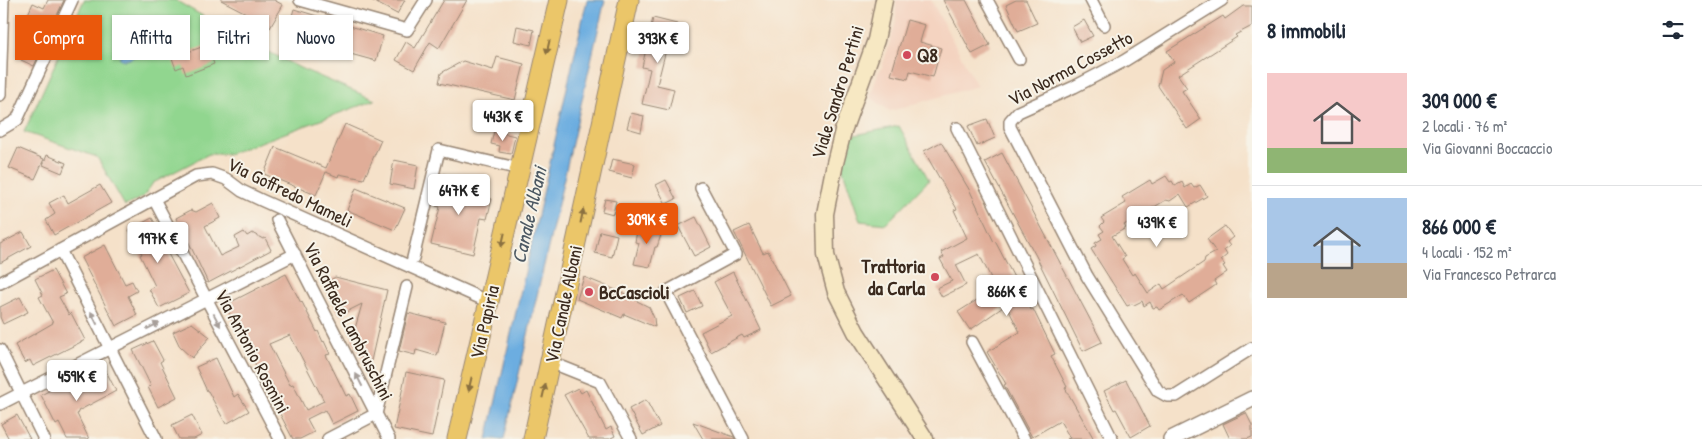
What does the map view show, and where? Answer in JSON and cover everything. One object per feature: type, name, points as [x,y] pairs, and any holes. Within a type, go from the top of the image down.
[{"type":"main road","name":"Via Papiria","points":[[457,439],[559,0]]},
{"type":"main road","name":"Via Canale Albani","points":[[533,439],[629,0]]},
{"type":"main road","name":"Viale Sandro Pertini","points":[[884,0],[876,40],[842,131],[825,214],[826,255],[836,292],[856,332],[925,439]]},
{"type":"street","points":[[0,95],[3,0]]},
{"type":"street","points":[[0,130],[18,120],[72,0]]},
{"type":"street","points":[[300,0],[408,30],[426,0]]},
{"type":"street","name":"Via Canale Albani","points":[[617,52],[628,36],[636,0]]},
{"type":"street","points":[[987,0],[1019,60]]},
{"type":"street","points":[[1090,0],[1104,25]]},
{"type":"street","name":"Via Norma Cossetto","points":[[1222,0],[1124,61],[1074,87],[1018,112],[1010,121],[1010,127],[1087,276],[1158,391],[1167,396],[1176,396],[1252,348]]},
{"type":"street","points":[[956,128],[1112,439]]},
{"type":"street","points":[[413,258],[439,150],[520,169]]},
{"type":"street","name":"Via Goffredo Mameli","points":[[0,283],[196,176],[212,174],[226,179],[242,191],[261,200],[489,302]]},
{"type":"street","points":[[701,188],[736,254],[666,292],[744,439]]},
{"type":"street","name":"Via Antonio Rosmini","points":[[154,199],[280,439]]},
{"type":"street","name":"Via Raffaele Lambruschini","points":[[278,220],[389,439]]},
{"type":"street","points":[[60,250],[156,439]]},
{"type":"street","points":[[0,404],[295,254]]},
{"type":"street","points":[[328,439],[376,414],[407,287]]},
{"type":"street","points":[[972,342],[1024,439]]},
{"type":"street","points":[[0,350],[44,439]]},
{"type":"street","points":[[550,362],[600,382],[631,439]]},
{"type":"street","points":[[1171,439],[1252,399]]},
{"type":"shaded area","points":[[896,0],[931,0],[977,86],[890,111],[870,97],[878,73],[882,68],[896,22]]},
{"type":"green space","points":[[84,0],[175,0],[201,15],[200,60],[269,60],[269,52],[279,57],[279,60],[284,60],[375,100],[228,154],[209,154],[153,183],[143,197],[125,206],[97,157],[24,132],[57,60],[102,60],[102,15],[77,15]]},
{"type":"green space","points":[[899,126],[929,180],[886,224],[860,221],[841,164],[850,136]]},
{"type":"water","points":[[587,0],[605,0],[504,439],[487,439]]},
{"type":"building","points":[[48,0],[64,0],[57,15],[28,14],[33,3],[44,8]]},
{"type":"building","points":[[221,0],[274,0],[283,5],[270,28],[269,15],[248,14]]},
{"type":"building","points":[[371,0],[405,0],[397,14]]},
{"type":"building","points":[[444,0],[467,0],[439,48],[430,42],[414,70],[396,60],[406,42],[415,48]]},
{"type":"building","points":[[943,0],[966,0],[990,45],[972,54]]},
{"type":"building","points":[[1016,0],[1026,0],[1037,23],[1018,31],[1006,5]]},
{"type":"building","points":[[1243,6],[1252,6],[1252,26],[1235,35],[1237,37],[1178,75],[1187,88],[1182,91],[1201,119],[1187,129],[1158,86],[1162,70],[1174,62],[1167,51],[1223,16],[1225,19]]},
{"type":"building","points":[[294,9],[314,15],[292,15]]},
{"type":"building","points":[[653,18],[677,24],[673,43],[668,42],[657,85],[674,89],[669,110],[642,104],[650,69],[642,67]]},
{"type":"building","points":[[907,20],[925,25],[920,42],[941,48],[933,77],[910,71],[908,79],[891,75]]},
{"type":"building","points":[[1084,20],[1093,36],[1080,42],[1072,27]]},
{"type":"building","points":[[517,26],[534,30],[531,45],[514,41]]},
{"type":"building","points":[[353,27],[383,36],[376,61],[353,55]]},
{"type":"building","points":[[200,48],[200,60],[213,60],[214,64],[186,75],[183,66],[176,69],[173,60],[190,60],[190,51]]},
{"type":"building","points":[[497,57],[524,64],[515,100],[439,83],[441,73],[463,61],[493,70]]},
{"type":"building","points":[[21,60],[37,60],[34,66]]},
{"type":"building","points":[[631,113],[644,116],[641,132],[627,128]]},
{"type":"building","points":[[987,119],[995,138],[977,146],[968,126]]},
{"type":"building","points":[[345,124],[381,140],[364,179],[339,174],[338,177],[326,172],[316,195],[264,174],[275,147],[326,168]]},
{"type":"building","points":[[494,131],[515,136],[511,154],[499,152],[500,146],[491,144]]},
{"type":"building","points":[[941,142],[970,191],[994,242],[1031,310],[1033,309],[1055,354],[1051,356],[1067,387],[1065,388],[1094,439],[1067,439],[1070,438],[1060,421],[1032,437],[1004,385],[1006,384],[987,352],[1020,332],[1006,305],[970,330],[958,312],[996,288],[979,254],[956,265],[966,285],[942,297],[937,288],[952,281],[940,259],[944,257],[941,252],[967,238],[954,210],[957,209],[924,151]]},
{"type":"building","points":[[18,148],[44,159],[35,179],[9,168]]},
{"type":"building","points":[[1002,153],[1102,342],[1083,351],[1036,256],[985,162]]},
{"type":"building","points":[[47,155],[66,163],[62,173],[43,165]]},
{"type":"building","points":[[612,159],[635,164],[632,178],[609,172]]},
{"type":"building","points":[[394,160],[418,165],[414,189],[390,184]]},
{"type":"building","points":[[444,174],[465,180],[462,192],[492,199],[487,219],[481,218],[473,254],[431,244],[440,207],[436,206]]},
{"type":"building","points":[[1166,176],[1175,186],[1182,182],[1185,188],[1191,184],[1194,188],[1200,185],[1207,196],[1188,207],[1180,194],[1170,201],[1166,200],[1124,225],[1126,228],[1112,236],[1125,257],[1122,259],[1132,275],[1135,273],[1148,293],[1161,284],[1164,289],[1216,252],[1207,239],[1225,226],[1233,237],[1227,242],[1230,246],[1224,250],[1227,255],[1221,260],[1227,272],[1214,281],[1216,285],[1189,303],[1183,295],[1159,310],[1157,307],[1153,308],[1150,302],[1144,306],[1142,301],[1127,306],[1091,249],[1096,246],[1095,243],[1102,239],[1099,234],[1104,231],[1100,226],[1104,222],[1101,218],[1126,203],[1122,197],[1150,180],[1152,184]]},
{"type":"building","points":[[666,180],[676,199],[666,204],[656,185]]},
{"type":"building","points":[[100,185],[111,203],[54,235],[46,220],[55,214],[49,203],[64,195],[68,203]]},
{"type":"building","points":[[356,188],[405,208],[395,230],[347,210]]},
{"type":"building","points":[[605,199],[616,201],[613,214],[602,211]]},
{"type":"building","points":[[213,203],[220,218],[205,226],[220,256],[239,247],[235,237],[244,232],[247,236],[252,233],[263,239],[265,238],[271,250],[208,283],[176,218],[191,210],[196,212]]},
{"type":"building","points":[[696,217],[711,247],[694,256],[678,226]]},
{"type":"building","points":[[152,218],[162,236],[159,237],[189,293],[159,308],[149,289],[155,286],[140,255],[142,254],[129,230]]},
{"type":"building","points":[[653,223],[661,235],[657,247],[655,247],[650,267],[634,264],[639,243],[635,242],[637,231]]},
{"type":"building","points":[[749,225],[763,253],[768,251],[791,296],[771,306],[734,232]]},
{"type":"building","points":[[600,231],[617,235],[612,257],[595,253]]},
{"type":"building","points":[[23,232],[31,246],[0,263],[0,244]]},
{"type":"building","points":[[105,245],[125,284],[132,281],[137,291],[128,296],[137,315],[116,326],[81,258]]},
{"type":"building","points":[[53,270],[66,294],[59,297],[69,315],[71,313],[85,340],[33,366],[30,360],[25,363],[15,345],[53,323],[39,297],[43,295],[35,279]]},
{"type":"building","points":[[733,272],[761,330],[744,338],[742,335],[711,352],[701,332],[732,316],[714,282]]},
{"type":"building","points":[[286,274],[317,332],[324,341],[330,354],[326,355],[346,396],[350,394],[358,411],[332,424],[325,410],[307,419],[314,432],[300,439],[293,439],[279,412],[276,414],[268,397],[271,395],[225,305]],"holes":[[[290,335],[324,401],[306,410],[293,384],[290,385],[269,344]]]},
{"type":"building","points":[[335,277],[387,290],[371,361],[362,359],[352,339],[362,304],[340,315],[323,285]]},
{"type":"building","points":[[584,277],[638,299],[637,301],[649,307],[654,318],[655,327],[624,314],[622,318],[577,299]]},
{"type":"building","points":[[695,291],[702,306],[687,313],[680,298]]},
{"type":"building","points":[[20,297],[28,312],[3,324],[0,317],[0,307]]},
{"type":"building","points":[[408,313],[445,322],[437,356],[416,350],[415,355],[399,351]]},
{"type":"building","points":[[192,323],[210,337],[192,358],[180,347],[173,332]]},
{"type":"building","points":[[153,341],[163,360],[160,362],[177,397],[158,407],[148,387],[151,386],[133,350]]},
{"type":"building","points":[[216,358],[234,397],[238,394],[249,411],[226,424],[196,367]]},
{"type":"building","points":[[105,369],[116,391],[78,411],[79,413],[77,414],[89,439],[67,439],[59,423],[56,425],[41,395],[64,383],[67,388]]},
{"type":"building","points":[[406,372],[444,380],[432,437],[394,429]]},
{"type":"building","points":[[1126,380],[1150,426],[1131,437],[1104,391]]},
{"type":"building","points":[[578,388],[581,393],[586,390],[606,430],[611,427],[615,436],[611,439],[589,439],[564,395]]},
{"type":"building","points":[[646,400],[660,426],[643,435],[629,409]]},
{"type":"building","points":[[1246,413],[1252,425],[1252,437],[1247,439],[1230,439],[1223,424]]},
{"type":"building","points":[[17,415],[30,439],[9,439],[1,424]]},
{"type":"building","points":[[192,415],[202,435],[194,439],[179,439],[172,425]]},
{"type":"building","points":[[693,422],[734,437],[735,439],[703,439]]},
{"type":"place","name":"Q8","points":[[907,55]]},
{"type":"place","name":"Trattoria da Carla","points":[[935,277]]},
{"type":"place","name":"BcCascioli","points":[[589,292]]},
{"type":"water label","name":"Canale Albani","points":[[529,215]]}]
